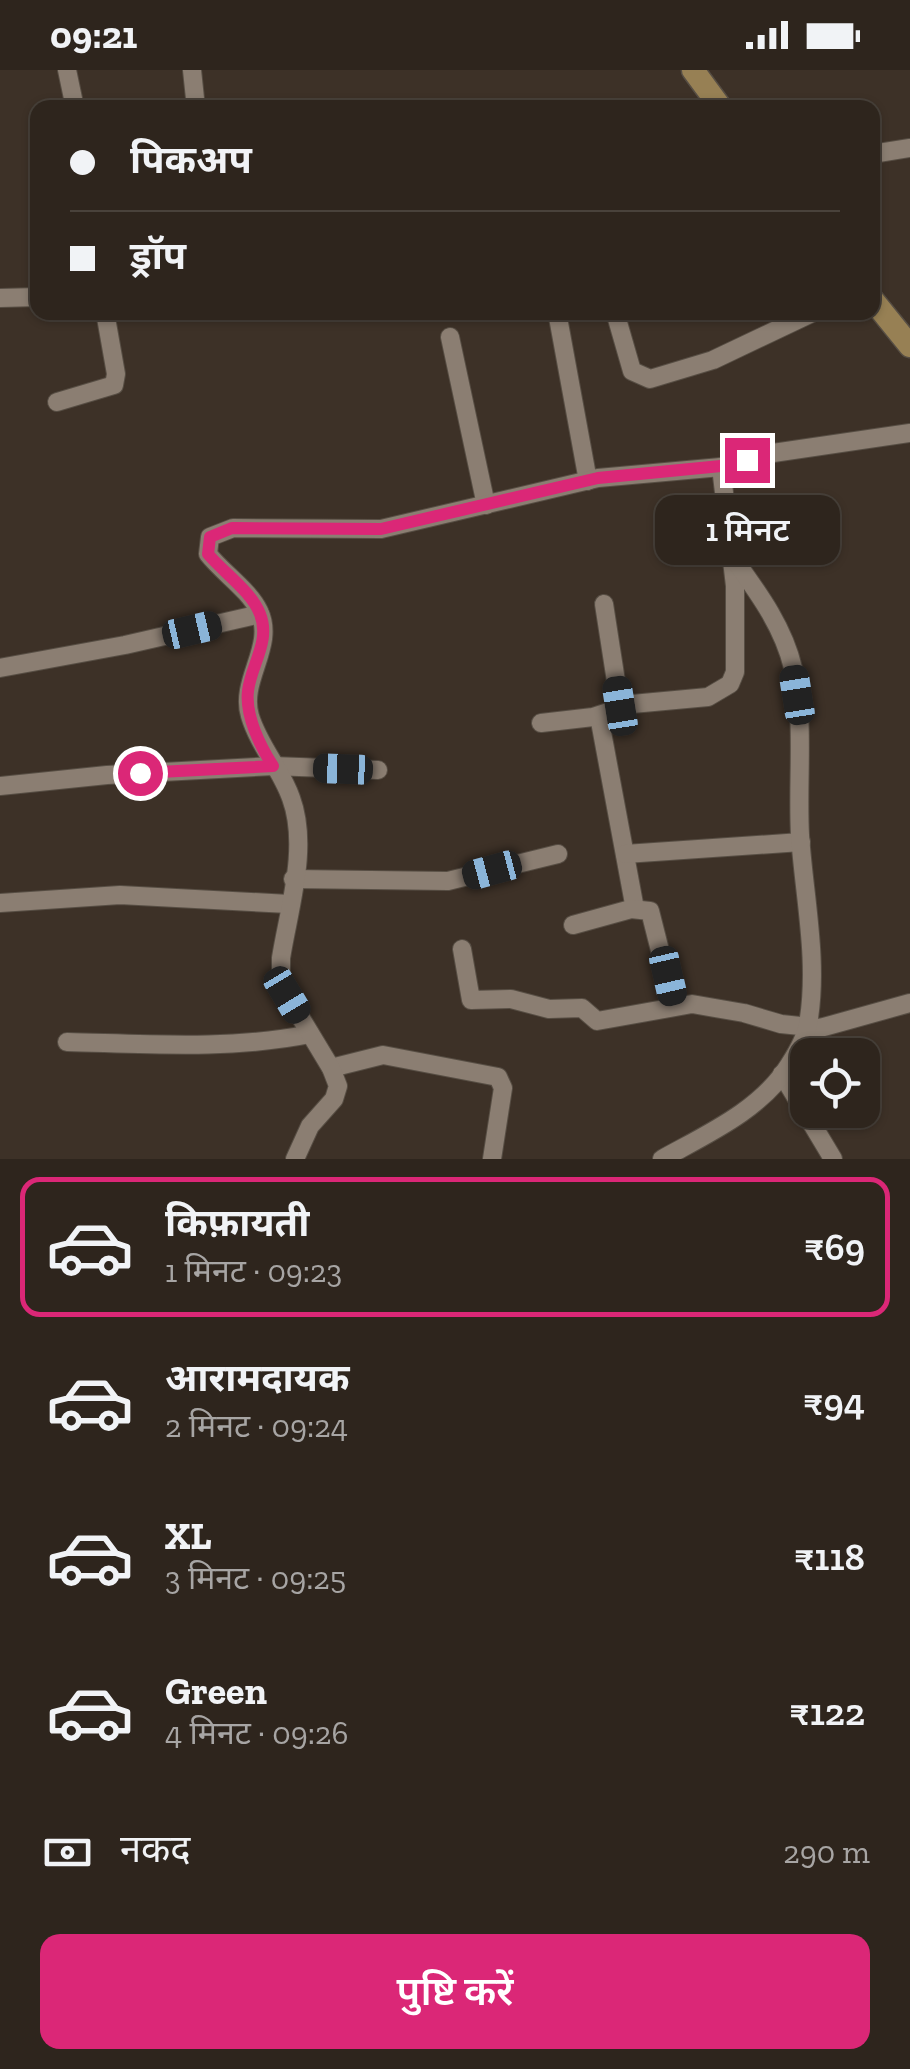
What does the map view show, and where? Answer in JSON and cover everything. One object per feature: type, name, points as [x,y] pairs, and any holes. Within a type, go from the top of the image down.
[{"type":"street","points":[[67,70],[73,100]]},
{"type":"street","points":[[192,70],[195,100]]},
{"type":"street","points":[[694,70],[715,100]]},
{"type":"street","points":[[880,153],[910,148]]},
{"type":"street","points":[[0,298],[30,298]]},
{"type":"street","points":[[880,309],[910,346]]},
{"type":"street","points":[[58,402],[114,385],[116,374],[106,320]]},
{"type":"street","points":[[558,320],[588,480]]},
{"type":"street","points":[[617,320],[632,371],[650,379],[713,360],[797,320]]},
{"type":"street","points":[[450,338],[486,505]]},
{"type":"street","points":[[295,1159],[310,1126],[336,1092],[331,1068],[287,995],[281,977],[297,854],[296,811],[250,716],[247,701],[264,626],[260,614],[208,554],[210,537],[232,528],[381,529],[588,480],[721,466],[773,453],[910,433]]},
{"type":"street","points":[[541,723],[599,716],[620,706],[708,697],[730,684],[735,672],[731,555],[721,466]]},
{"type":"street","points":[[662,1159],[726,1123],[760,1098],[782,1074],[808,1027],[809,916],[801,842],[793,668],[780,631],[731,555]]},
{"type":"street","points":[[604,604],[620,706]]},
{"type":"street","points":[[0,668],[108,649],[260,614]]},
{"type":"street","points":[[599,716],[635,908]]},
{"type":"street","points":[[0,786],[107,775],[273,766],[378,770]]},
{"type":"street","points":[[625,854],[801,842]]},
{"type":"street","points":[[294,879],[448,881],[558,854]]},
{"type":"street","points":[[0,903],[120,894],[289,904]]},
{"type":"street","points":[[573,924],[644,908],[654,917],[674,1006]]},
{"type":"street","points":[[462,949],[468,995],[474,1001],[511,999],[549,1010],[582,1008],[597,1021],[674,1006],[714,1006],[781,1024],[820,1028],[910,1003]]},
{"type":"street","points":[[67,1042],[205,1045],[310,1034]]},
{"type":"street","points":[[331,1068],[383,1056],[495,1075],[503,1088],[492,1159]]},
{"type":"street","points":[[782,1074],[833,1159]]},
{"type":"route","points":[[140,773],[273,766],[247,701],[264,626],[259,610],[208,554],[210,537],[216,533],[232,528],[352,532],[381,529],[598,478],[747,460]]}]
